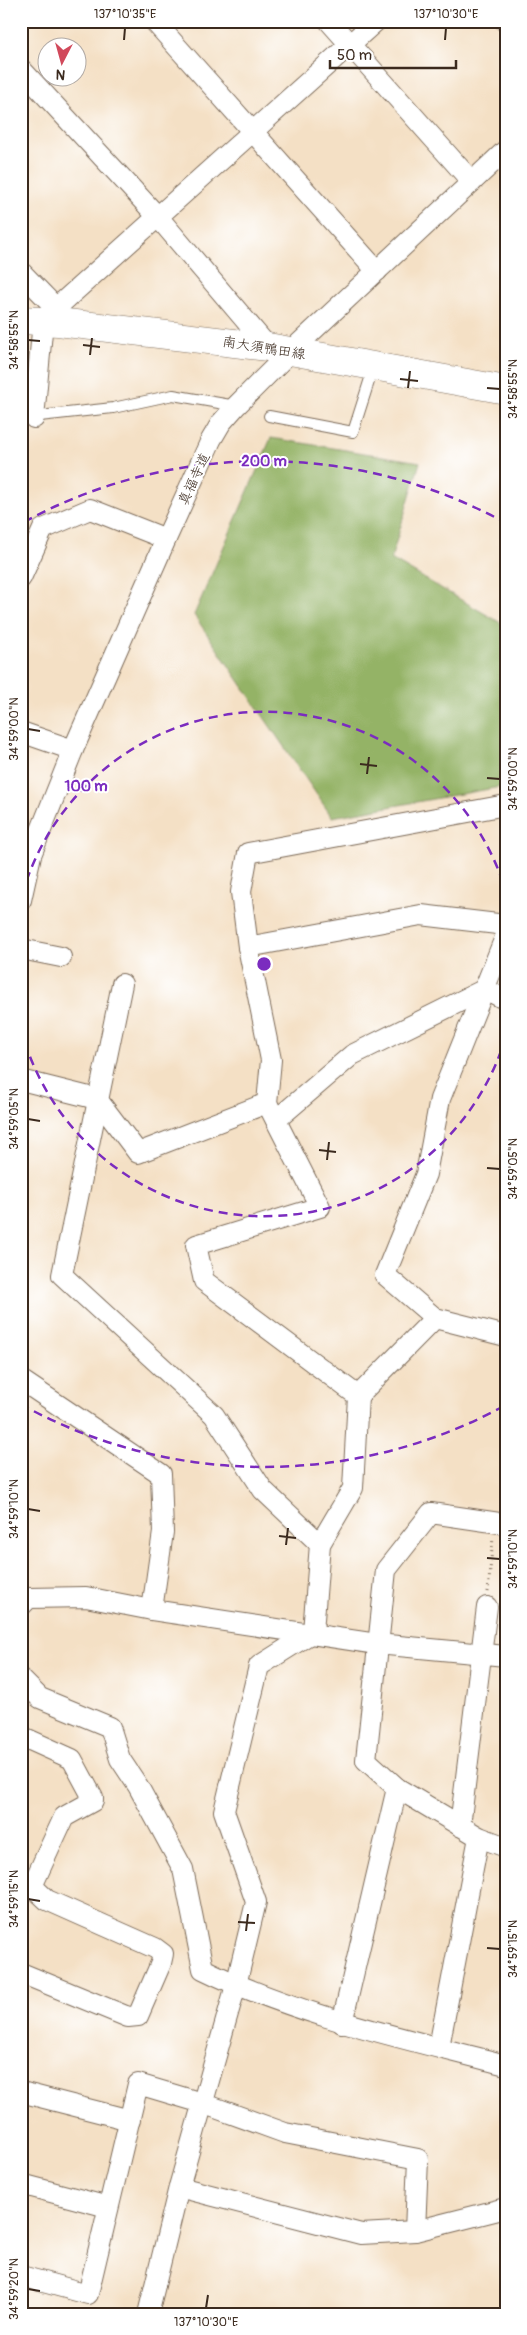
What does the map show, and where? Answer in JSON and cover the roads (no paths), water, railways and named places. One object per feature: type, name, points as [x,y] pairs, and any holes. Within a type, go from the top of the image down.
[{"type":"main road","name":"南大須鴨田線","points":[[44,318],[279,350],[374,365],[506,390]]},
{"type":"street","points":[[154,21],[377,271]]},
{"type":"street","points":[[329,21],[472,182]]},
{"type":"street","points":[[44,318],[376,21]]},
{"type":"street","points":[[21,69],[279,350]]},
{"type":"street","name":"真福寺道","points":[[21,900],[31,855],[73,750],[211,440],[279,350],[377,271],[506,150]]},
{"type":"street","points":[[21,272],[44,318],[27,418]]},
{"type":"street","points":[[21,578],[43,529],[90,509],[166,539]]},
{"type":"street","points":[[21,732],[73,750]]},
{"type":"street","points":[[358,1396],[204,1281],[196,1245],[320,1207],[272,1111],[272,1060],[248,948],[241,892],[248,853],[506,805]]},
{"type":"street","points":[[248,948],[421,915],[506,925]]},
{"type":"street","points":[[506,935],[440,1099],[426,1174],[386,1275],[435,1318],[506,1336]]},
{"type":"street","points":[[21,949],[61,957]]},
{"type":"street","points":[[122,984],[62,1275],[214,1415],[263,1490],[320,1544]]},
{"type":"street","points":[[485,989],[506,1000]]},
{"type":"street","points":[[21,1080],[97,1099],[138,1153],[272,1111],[352,1055],[485,989]]},
{"type":"street","points":[[313,1632],[320,1544],[353,1488],[358,1396],[435,1318]]},
{"type":"street","points":[[21,1380],[162,1474],[163,1532],[152,1610]]},
{"type":"street","points":[[500,1523],[431,1513],[386,1570],[366,1760],[397,1788],[460,1826],[506,1847]]},
{"type":"street","points":[[21,1606],[29,1598],[86,1597],[152,1610],[313,1632],[377,1644],[506,1656]]},
{"type":"street","points":[[460,1826],[487,1607]]},
{"type":"street","points":[[148,2314],[179,2187],[236,1985],[256,1902],[224,1811],[259,1666],[313,1632]]},
{"type":"street","points":[[21,1679],[40,1698],[110,1727],[120,1759],[138,1786],[183,1869],[203,1969],[236,1985],[342,2023],[506,2065]]},
{"type":"street","points":[[21,1736],[72,1759],[93,1798],[93,1801],[64,1817],[26,1888],[47,1900],[155,1948],[162,1954],[161,1963],[138,2016],[134,2017],[128,2017],[21,1973]]},
{"type":"street","points":[[342,2023],[397,1788]]},
{"type":"street","points":[[440,2047],[479,1836]]},
{"type":"street","points":[[21,2276],[88,2294],[138,2084],[202,2103],[285,2133],[418,2159],[415,2231]]},
{"type":"street","points":[[21,2092],[130,2120]]},
{"type":"street","points":[[21,2184],[108,2207]]},
{"type":"street","points":[[179,2187],[361,2234],[415,2231],[506,2208]]},
{"type":"lane","points":[[269,416],[353,432],[374,365]]},
{"type":"lane","points":[[27,418],[113,408],[173,395],[236,406]]}]
